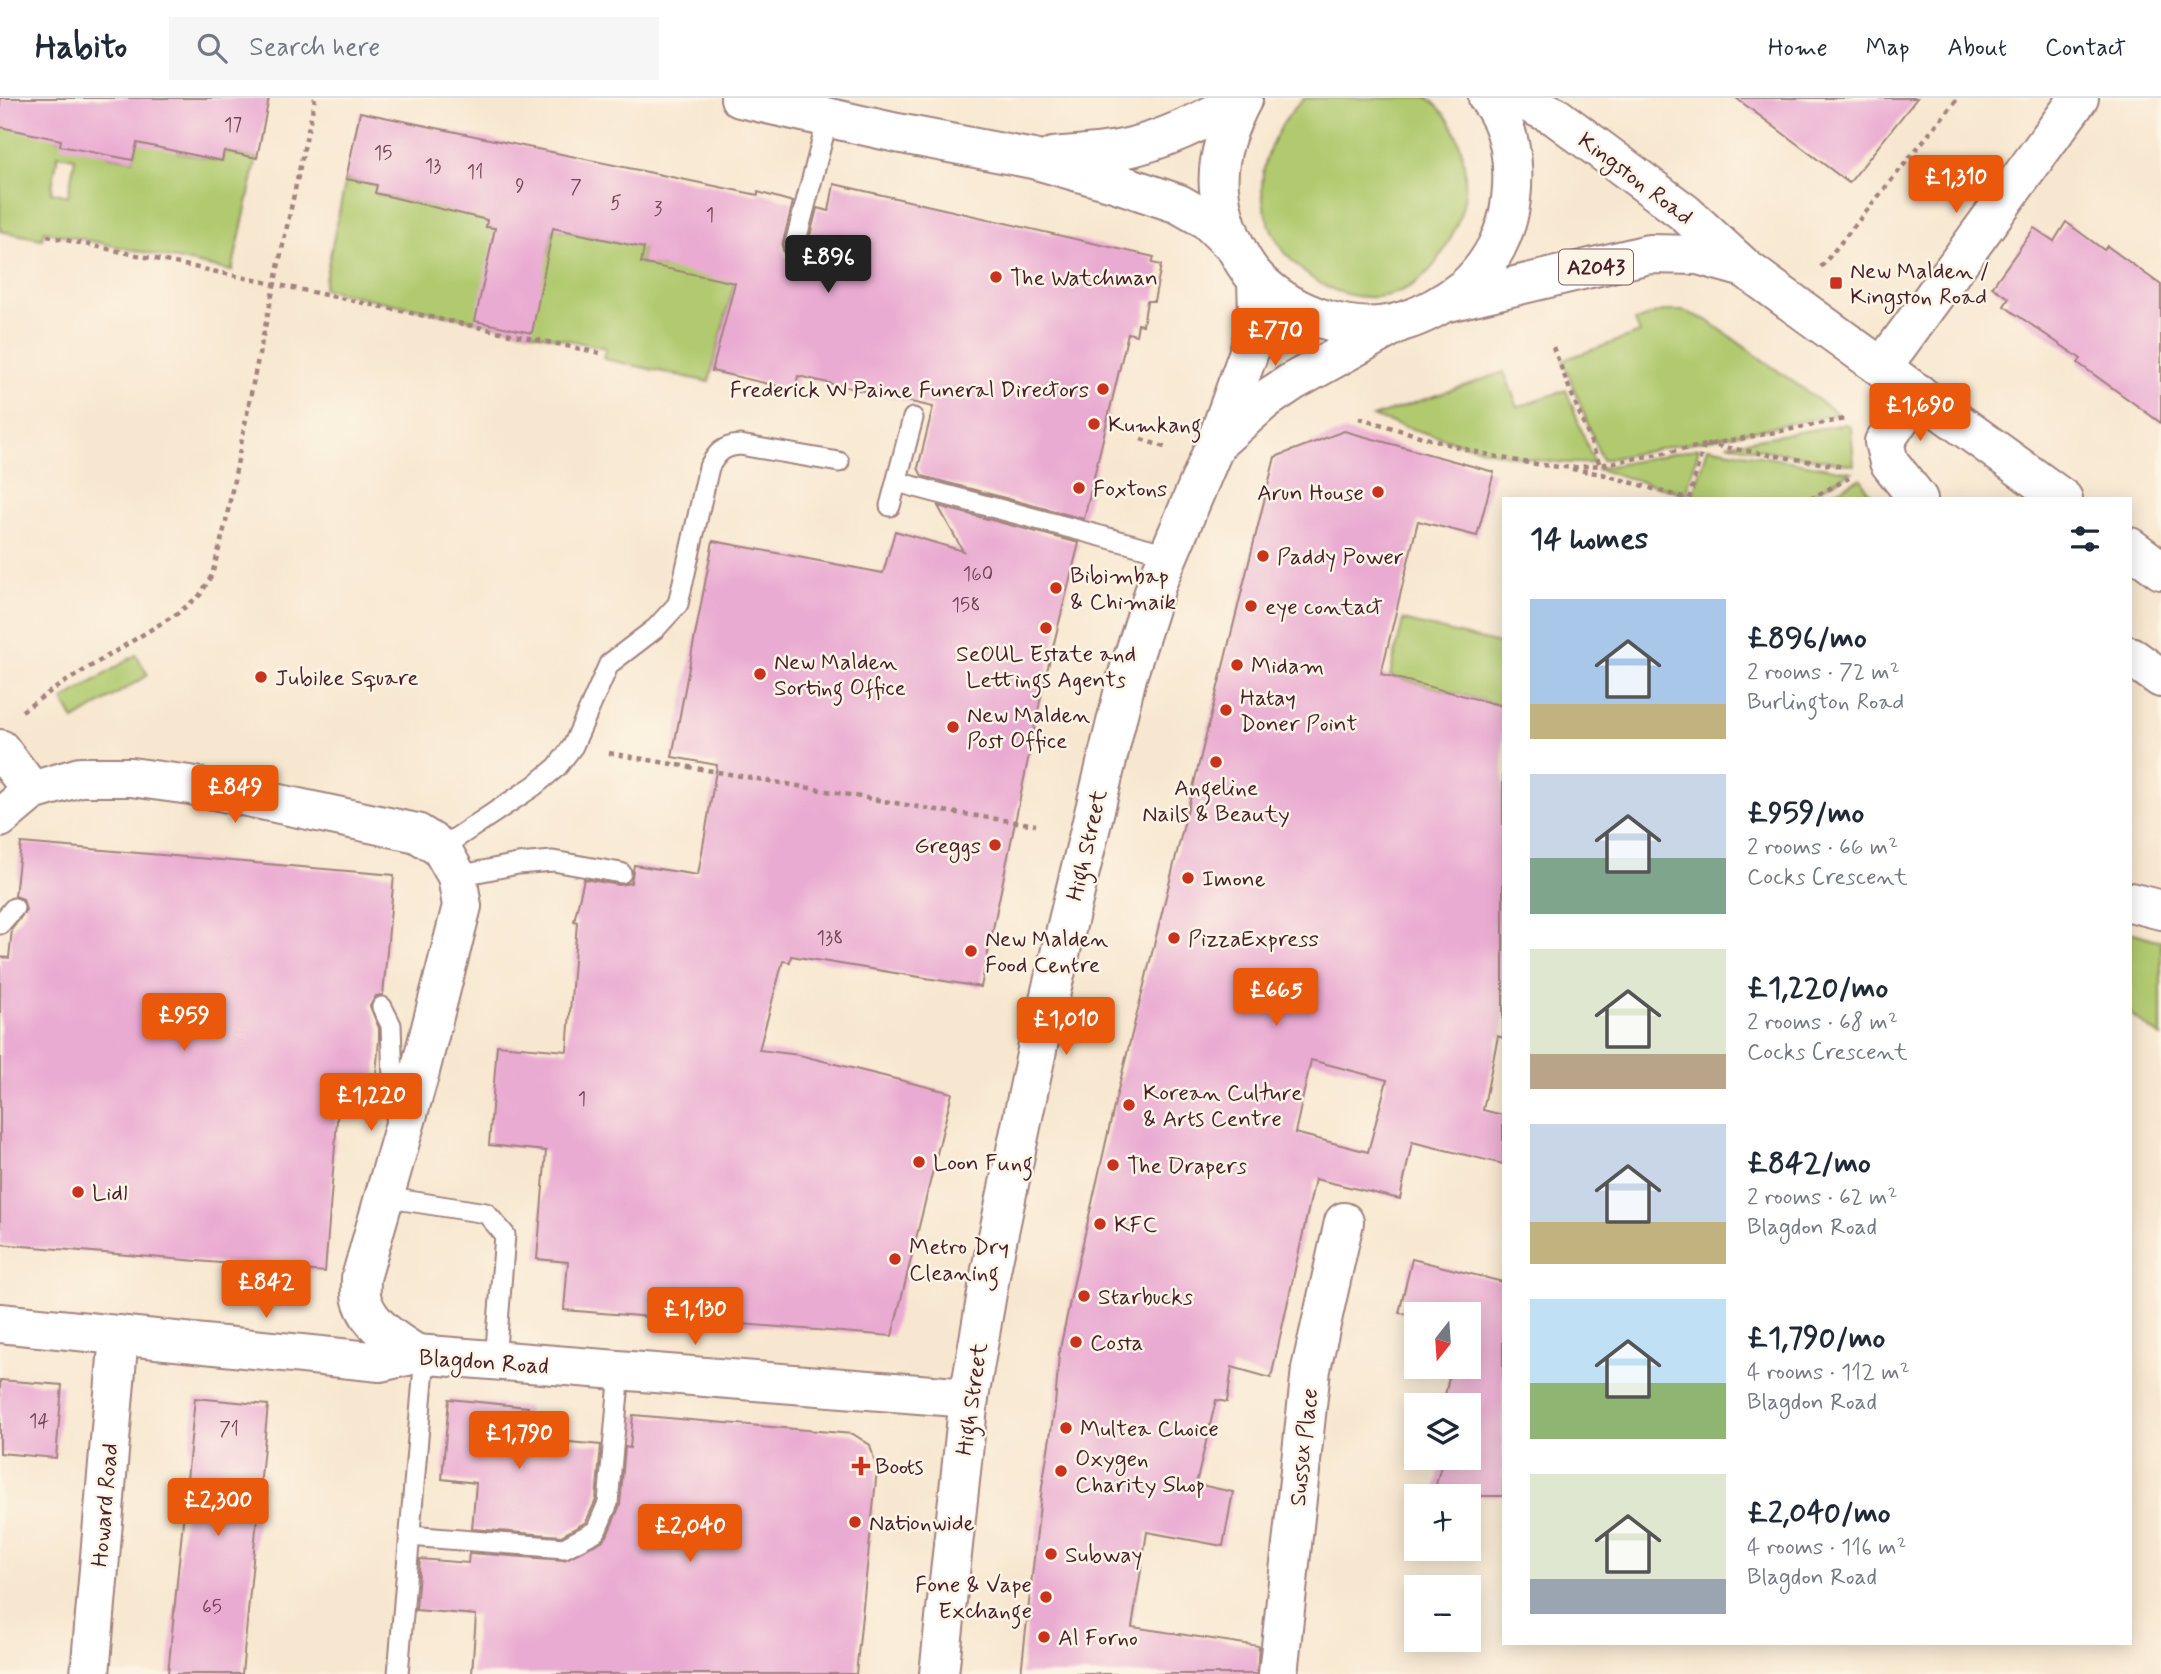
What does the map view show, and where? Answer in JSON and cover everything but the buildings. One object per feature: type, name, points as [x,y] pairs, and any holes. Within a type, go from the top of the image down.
[{"type":"main road","points":[[1033,159],[1131,147],[1168,136],[1243,98]]},
{"type":"main road","points":[[1243,98],[1228,126],[1221,157],[1219,189],[1225,219],[1247,264]]},
{"type":"main road","points":[[755,99],[828,118],[1033,159],[1179,204],[1207,220],[1247,264],[1290,305],[1325,320],[1363,326],[1400,323],[1447,303],[1475,278],[1497,247],[1510,212],[1514,174],[1508,136],[1488,98]]},
{"type":"main road","name":"Kingston Road","points":[[1518,98],[1555,116],[1685,213],[1746,269],[2060,497]]},
{"type":"main road","points":[[1882,366],[2079,98]]},
{"type":"main road","name":"Kingston Road","points":[[1447,303],[1649,254],[1698,255],[1746,269]]},
{"type":"main road","name":"High Street","points":[[939,1674],[969,1398],[991,1270],[1032,1072],[1127,677],[1168,554],[1216,443],[1250,349],[1258,316],[1247,264]]},
{"type":"main road","name":"High Street","points":[[1216,443],[1292,382],[1400,323]]},
{"type":"main road","points":[[1916,497],[1889,463],[1884,442],[1918,393]]},
{"type":"main road","points":[[2132,548],[2161,570]]},
{"type":"main road","points":[[2132,657],[2161,678]]},
{"type":"main road","points":[[0,749],[32,792]]},
{"type":"main road","points":[[0,818],[32,792],[80,777],[131,778],[190,785],[417,833],[449,862],[462,906],[419,1074],[361,1278],[362,1299],[371,1317],[388,1337],[420,1355]]},
{"type":"main road","points":[[2132,903],[2161,910]]},
{"type":"main road","name":"Sussex Place","points":[[1278,1674],[1311,1369],[1344,1222]]},
{"type":"main road","name":"Blagdon Road","points":[[0,1323],[380,1362],[420,1355],[969,1398]]},
{"type":"main road","name":"Howard Road","points":[[90,1674],[119,1335]]},
{"type":"lane","points":[[793,248],[828,118]]},
{"type":"lane","points":[[890,506],[914,418]]},
{"type":"lane","points":[[449,862],[557,767],[573,746],[609,664],[665,620],[678,604],[709,467],[717,454],[728,445],[740,445],[839,463]]},
{"type":"lane","points":[[897,482],[1168,554]]},
{"type":"lane","points":[[449,862],[518,864],[553,861],[621,873]]},
{"type":"lane","points":[[0,924],[14,908]]},
{"type":"lane","points":[[382,1007],[391,1025],[394,1107],[402,1132]]},
{"type":"lane","points":[[383,1198],[486,1213],[505,1235],[495,1360]]},
{"type":"lane","points":[[398,1674],[420,1355]]},
{"type":"lane","points":[[409,1536],[564,1548],[596,1531],[608,1503],[620,1371]]},
{"type":"path","points":[[17,715],[178,612],[200,594],[212,575],[225,526],[315,98]]},
{"type":"path","points":[[1821,267],[1958,98]]},
{"type":"path","points":[[47,236],[600,353]]},
{"type":"path","points":[[1553,347],[1600,465]]},
{"type":"path","points":[[1359,418],[1460,447],[1602,474],[1682,497]]},
{"type":"path","points":[[1563,467],[1600,465],[1847,418]]},
{"type":"path","points":[[1141,439],[1179,452]]},
{"type":"path","points":[[1704,444],[1849,468]]},
{"type":"path","points":[[1690,497],[1704,444]]},
{"type":"path","points":[[1814,497],[1852,476]]},
{"type":"path","points":[[573,746],[924,808],[1036,824]]},
{"type":"green space","points":[[1305,98],[1428,98],[1447,117],[1462,153],[1465,193],[1454,231],[1443,252],[1414,283],[1380,296],[1345,294],[1311,278],[1284,251],[1267,217],[1263,178],[1276,136],[1285,120]]},
{"type":"green space","points":[[0,101],[55,138],[110,156],[133,160],[139,133],[179,141],[177,152],[222,161],[224,151],[257,158],[232,271],[44,231],[42,239],[0,231]],"holes":[[[58,155],[75,158],[68,196],[51,192]]]},
{"type":"green space","points":[[346,179],[377,185],[376,194],[488,218],[487,227],[524,235],[548,253],[553,228],[617,242],[646,239],[641,263],[667,268],[746,238],[709,382],[604,359],[606,348],[323,289]]},
{"type":"green space","points":[[1662,311],[1683,311],[1707,320],[1838,414],[1602,460],[1563,360],[1640,333],[1635,321]]},
{"type":"green space","points":[[1504,372],[1518,407],[1566,390],[1594,463],[1566,463],[1509,455],[1454,442],[1373,417]]},
{"type":"green space","points":[[1846,424],[1851,428],[1854,465],[1727,444]]},
{"type":"green space","points":[[1708,447],[1852,472],[1806,497],[1693,496]]},
{"type":"green space","points":[[1699,448],[1686,494],[1596,469]]},
{"type":"green space","points":[[1861,478],[1867,490],[1876,497],[1824,497]]},
{"type":"green space","points":[[1403,620],[1502,645],[1502,706],[1390,676]]},
{"type":"green space","points":[[136,655],[148,675],[74,720],[63,700]]},
{"type":"green space","points":[[2132,933],[2161,941],[2161,1037],[2132,1015]]},
{"type":"place","name":"The Watchman","points":[[996,277]]},
{"type":"place","name":"New Malden / Kingston Road","points":[[1836,283]]},
{"type":"place","name":"Frederick W Paine Funeral Directors","points":[[1103,389]]},
{"type":"place","name":"Kumkang","points":[[1094,424]]},
{"type":"place","name":"Foxtons","points":[[1079,488]]},
{"type":"place","name":"Arun House","points":[[1378,492]]},
{"type":"place","name":"Paddy Power","points":[[1263,556]]},
{"type":"place","name":"Bibimbap & Chimaik","points":[[1056,588]]},
{"type":"place","name":"eye contact","points":[[1251,606]]},
{"type":"place","name":"SeOUL Estate and Lettings Agents","points":[[1046,628]]},
{"type":"place","name":"Midam","points":[[1237,665]]},
{"type":"place","name":"New Malden Sorting Office","points":[[760,674]]},
{"type":"place","name":"Jubilee Square","points":[[261,677]]},
{"type":"place","name":"Hatay Doner Point","points":[[1226,710]]},
{"type":"place","name":"New Malden Post Office","points":[[953,727]]},
{"type":"place","name":"Angeline Nails & Beauty","points":[[1216,762]]},
{"type":"place","name":"Greggs","points":[[995,845]]},
{"type":"place","name":"Imone","points":[[1188,878]]},
{"type":"place","name":"PizzaExpress","points":[[1174,938]]},
{"type":"place","name":"New Malden Food Centre","points":[[971,951]]},
{"type":"place","name":"Korean Culture & Arts Centre","points":[[1129,1105]]},
{"type":"place","name":"Loon Fung","points":[[919,1162]]},
{"type":"place","name":"The Drapers","points":[[1113,1165]]},
{"type":"place","name":"Lidl","points":[[78,1192]]},
{"type":"place","name":"KFC","points":[[1100,1224]]},
{"type":"place","name":"Metro Dry Cleaning","points":[[895,1259]]},
{"type":"place","name":"Starbucks","points":[[1084,1296]]},
{"type":"place","name":"Costa","points":[[1076,1342]]},
{"type":"place","name":"Multea Choice","points":[[1066,1428]]},
{"type":"place","name":"Boots","points":[[861,1466]]},
{"type":"place","name":"Oxygen Charity Shop","points":[[1061,1471]]},
{"type":"place","name":"Nationwide","points":[[855,1522]]},
{"type":"place","name":"Subway","points":[[1051,1554]]},
{"type":"place","name":"Fone & Vape Exchange","points":[[1046,1597]]},
{"type":"place","name":"Al Forno","points":[[1044,1637]]}]
